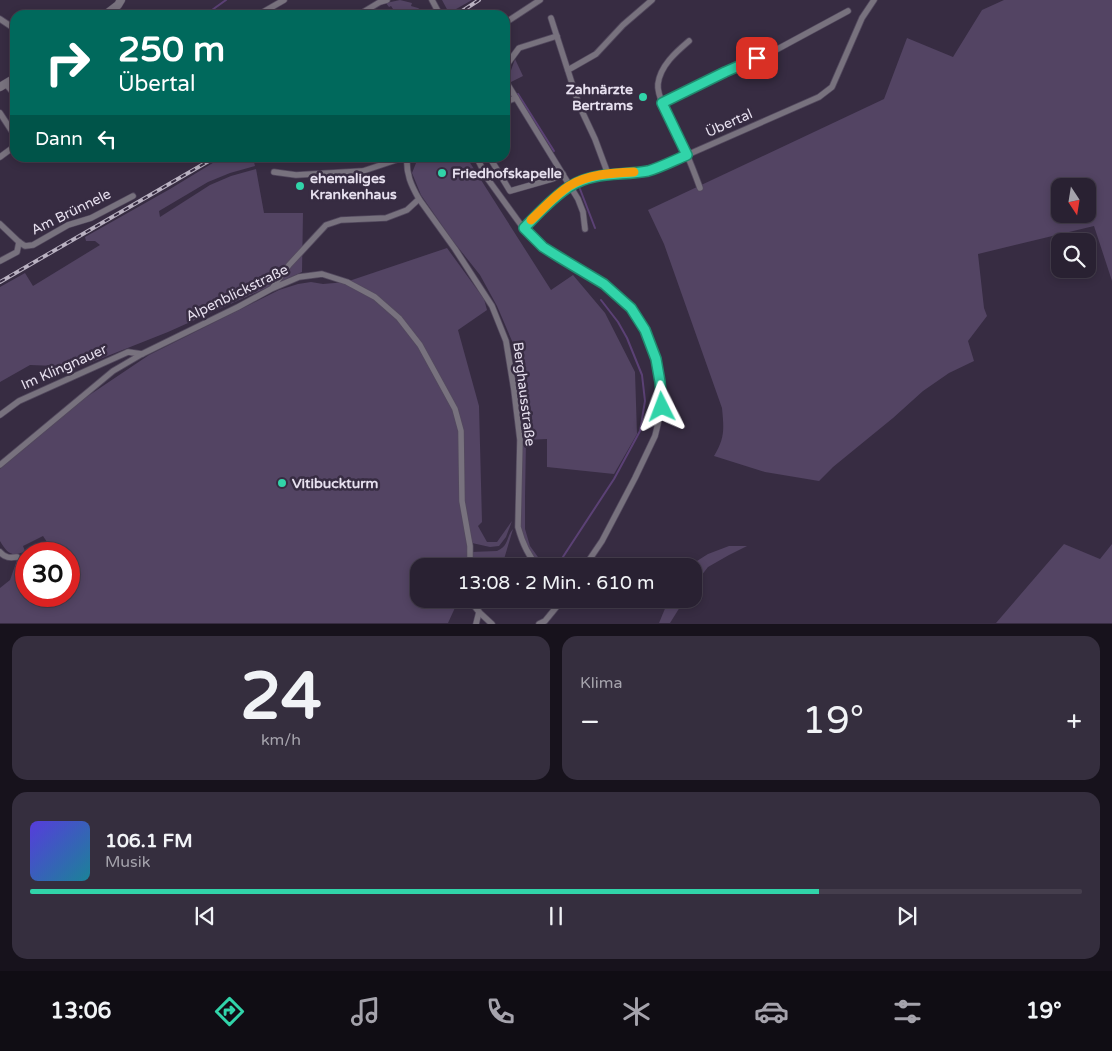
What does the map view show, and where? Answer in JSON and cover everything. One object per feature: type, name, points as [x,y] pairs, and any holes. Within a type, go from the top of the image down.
[{"type":"street","points":[[112,10],[121,0]]},
{"type":"street","points":[[267,10],[284,0]]},
{"type":"street","points":[[367,10],[387,0]]},
{"type":"street","points":[[510,19],[540,0]]},
{"type":"street","points":[[568,70],[596,54],[623,24],[652,0]]},
{"type":"street","name":"Übertal","points":[[524,228],[570,186],[589,178],[608,174],[648,170],[687,155],[819,97],[832,87],[862,18],[874,0]]},
{"type":"street","points":[[662,103],[725,72],[774,52],[848,11]]},
{"type":"street","points":[[551,18],[579,105],[595,139],[608,174]]},
{"type":"street","points":[[510,60],[519,48],[557,36]]},
{"type":"street","points":[[689,41],[673,54],[661,72],[658,85],[659,96],[687,155],[700,188]]},
{"type":"street","points":[[510,89],[570,186],[583,212],[585,228]]},
{"type":"street","points":[[510,100],[516,98]]},
{"type":"street","points":[[0,113],[10,128]]},
{"type":"street","points":[[274,172],[296,175],[363,170],[389,162]]},
{"type":"street","name":"Berghausstraße","points":[[407,162],[408,178],[419,199],[455,249],[492,306],[506,340],[520,440],[518,527],[521,539],[531,558]]},
{"type":"street","points":[[479,162],[487,178],[524,228],[543,247],[604,284],[631,308],[645,330],[656,359],[662,407],[655,436],[636,478],[602,541],[590,558]]},
{"type":"street","points":[[492,162],[510,190],[552,179],[563,174]]},
{"type":"street","name":"Am Brünnele","points":[[0,224],[25,246],[33,245],[68,224],[91,218],[133,196]]},
{"type":"street","points":[[271,289],[288,265],[326,225],[341,220],[386,218],[407,210],[419,199]]},
{"type":"street","name":"Am Brünnele","points":[[0,261],[17,252],[19,242]]},
{"type":"street","name":"Alpenblickstraße","points":[[0,466],[113,371],[142,354],[271,289],[299,277],[322,274],[347,282],[376,297],[400,318],[420,345],[455,409],[461,431],[462,501],[470,546],[470,558]]},
{"type":"street","name":"Im Klingnauer","points":[[0,415],[19,401],[128,352],[142,354]]},
{"type":"street","points":[[0,552],[6,557],[15,557]]},
{"type":"street","points":[[476,608],[492,624]]},
{"type":"street","points":[[539,624],[545,621],[556,608]]},
{"type":"street","points":[[476,624],[479,612]]},
{"type":"shaded area","points":[[400,0],[412,3],[411,6],[421,10],[394,10],[386,3]]},
{"type":"shaded area","points":[[442,0],[472,0],[454,10],[447,10]]},
{"type":"shaded area","points":[[1004,0],[1112,0],[1112,281],[1094,226],[1065,233],[1051,233],[1051,236],[978,254],[984,308],[987,316],[968,341],[974,361],[949,373],[923,391],[819,481],[765,472],[714,456],[723,433],[722,408],[664,244],[648,210],[884,99],[907,38],[953,57],[982,10]]},
{"type":"shaded area","points":[[515,59],[523,76],[511,82],[510,73]]},
{"type":"shaded area","points":[[214,162],[254,162],[255,166],[208,182],[159,211],[160,217],[210,185],[231,176],[256,169],[264,213],[303,213],[302,272],[168,332],[62,374],[56,366],[30,365],[0,382],[0,287],[25,273],[33,286],[100,245],[95,241],[86,241],[85,237]]},
{"type":"shaded area","points":[[416,162],[470,162],[551,290],[573,275],[605,313],[635,372],[637,434],[614,474],[547,467],[547,439],[526,440],[512,341],[497,306],[480,275],[453,241],[421,195],[412,173]]},
{"type":"shaded area","points":[[447,248],[484,299],[487,310],[458,330],[479,406],[482,522],[478,526],[487,542],[497,542],[512,521],[506,537],[499,546],[490,547],[472,543],[471,552],[497,551],[501,549],[504,547],[513,529],[504,558],[410,558],[410,608],[455,608],[448,623],[0,623],[0,588],[10,580],[15,566],[15,607],[80,607],[80,542],[47,542],[43,536],[31,542],[15,542],[15,554],[5,549],[0,541],[0,469],[85,398],[149,355],[279,290],[311,282],[323,284],[346,282]]},
{"type":"shaded area","points":[[522,440],[526,440],[525,529],[530,546],[539,558],[534,558],[531,553],[521,527]]},
{"type":"shaded area","points":[[1064,544],[1100,559],[1112,544],[1112,623],[996,623]]},
{"type":"shaded area","points":[[729,546],[747,546],[708,567],[702,575],[702,558]]},
{"type":"shaded area","points":[[665,608],[679,608],[670,623],[659,623]]},
{"type":"waterway","points":[[212,10],[226,0]]},
{"type":"waterway","points":[[518,94],[554,151]]},
{"type":"waterway","points":[[580,189],[595,228]]},
{"type":"waterway","points":[[562,558],[614,479],[640,431],[645,401],[642,375],[627,338],[618,322],[601,300]]},
{"type":"railway","points":[[464,10],[479,0]]},
{"type":"railway","points":[[0,282],[207,162]]},
{"type":"slow traffic","points":[[531,220],[570,186],[589,178],[634,172]]},
{"type":"place","name":"Zahnärzte Bertrams","points":[[643,97]]},
{"type":"place","name":"Friedhofskapelle","points":[[442,173]]},
{"type":"place","name":"ehemaliges Krankenhaus","points":[[300,186]]},
{"type":"place","name":"Vitibuckturm","points":[[282,483]]},
{"type":"route","points":[[662,407],[656,359],[645,330],[631,308],[604,284],[543,247],[524,228],[570,186],[589,178],[608,174],[648,170],[687,155],[662,103],[757,58]]}]
